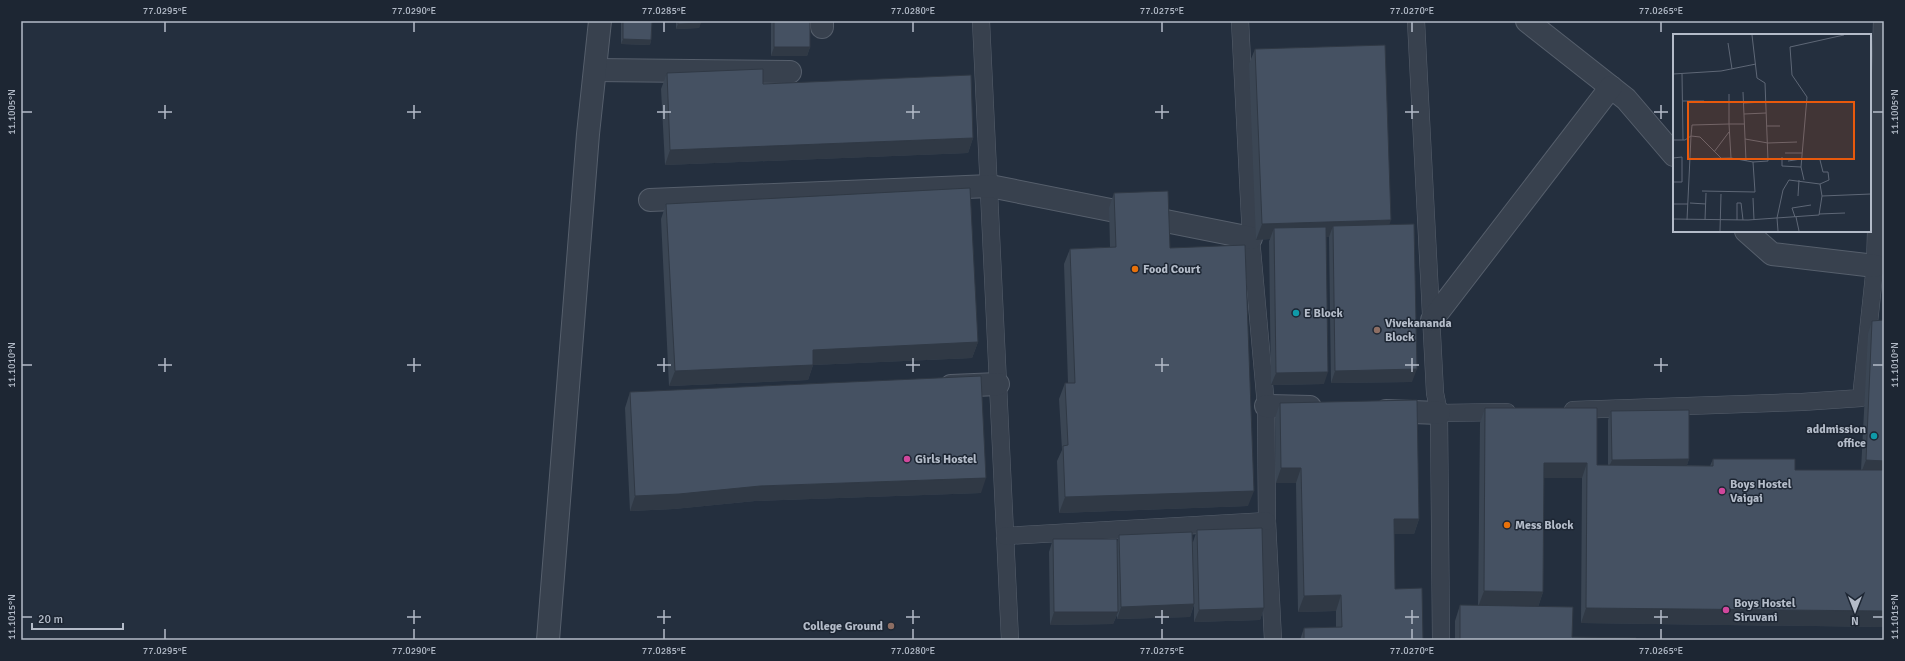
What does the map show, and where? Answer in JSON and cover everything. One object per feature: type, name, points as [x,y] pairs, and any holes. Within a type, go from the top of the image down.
[{"type":"street","points":[[548,640],[588,134],[600,21]]},
{"type":"street","points":[[1527,21],[1626,99],[1673,154]]},
{"type":"street","points":[[595,70],[790,72]]},
{"type":"street","points":[[1432,320],[1612,87]]},
{"type":"street","points":[[650,200],[990,186],[1251,238]]},
{"type":"street","points":[[1747,232],[1772,254],[1880,264]]},
{"type":"street","points":[[929,387],[998,384]]},
{"type":"street","points":[[1266,406],[1329,408]]},
{"type":"street","points":[[1368,410],[1439,413]]},
{"type":"lane","points":[[981,21],[990,186],[1010,640]]},
{"type":"lane","points":[[1240,21],[1251,238],[1266,406],[1267,521],[1273,640]]},
{"type":"lane","points":[[1420,21],[1415,21],[1435,393],[1439,413],[1441,640]]},
{"type":"lane","points":[[1556,411],[1802,402],[1861,398],[1880,264],[1882,21]]},
{"type":"lane","points":[[1439,413],[1524,412]]},
{"type":"lane","points":[[1005,536],[1267,521]]},
{"type":"building","points":[[623,21],[652,21],[651,40],[623,39]]},
{"type":"building","points":[[678,21],[701,21],[701,23],[678,24]]},
{"type":"building","points":[[774,21],[810,21],[810,47],[774,47]]},
{"type":"building","points":[[1385,45],[1391,220],[1262,224],[1255,49]]},
{"type":"building","points":[[763,69],[763,84],[971,75],[973,138],[670,150],[667,73]]},
{"type":"building","points":[[970,188],[978,342],[813,350],[813,365],[675,371],[666,204]]},
{"type":"building","points":[[1168,191],[1170,248],[1245,245],[1254,491],[1065,497],[1063,446],[1068,445],[1065,383],[1075,383],[1070,249],[1116,247],[1114,193]]},
{"type":"building","name":"Vivekananda Block","points":[[1414,224],[1417,369],[1335,371],[1333,226]]},
{"type":"building","name":"E Block","points":[[1326,227],[1328,372],[1276,373],[1274,228]]},
{"type":"building","name":"addmission office","points":[[1884,320],[1884,461],[1866,460],[1872,321]]},
{"type":"building","points":[[981,376],[986,478],[760,486],[679,494],[635,496],[630,392]]},
{"type":"building","points":[[1417,400],[1419,519],[1394,519],[1395,589],[1422,588],[1423,640],[1304,640],[1304,628],[1342,627],[1341,595],[1304,596],[1301,468],[1281,468],[1280,403]]},
{"type":"building","points":[[1485,408],[1597,408],[1597,465],[1713,466],[1713,459],[1795,459],[1795,470],[1884,470],[1884,611],[1586,608],[1587,463],[1544,463],[1543,592],[1484,591]]},
{"type":"building","points":[[1689,410],[1689,459],[1612,460],[1611,411]]},
{"type":"building","points":[[1262,528],[1264,608],[1199,610],[1197,530]]},
{"type":"building","points":[[1192,532],[1194,604],[1121,607],[1119,535]]},
{"type":"building","points":[[1053,539],[1117,539],[1118,612],[1054,612]]},
{"type":"building","points":[[1460,605],[1573,607],[1572,637],[1636,638],[1636,640],[1460,640]]},
{"type":"place","name":"Food Court","points":[[1135,269]]},
{"type":"place","name":"E Block","points":[[1296,313]]},
{"type":"place","name":"Vivekananda Block","points":[[1377,330]]},
{"type":"place","name":"addmission office","points":[[1874,436]]},
{"type":"place","name":"Girls Hostel","points":[[907,459]]},
{"type":"place","name":"Boys Hostel Vaigai","points":[[1722,491]]},
{"type":"place","name":"Mess Block","points":[[1507,525]]},
{"type":"place","name":"Boys Hostel Siruvani","points":[[1726,610]]},
{"type":"place","name":"College Ground","points":[[891,626]]}]
